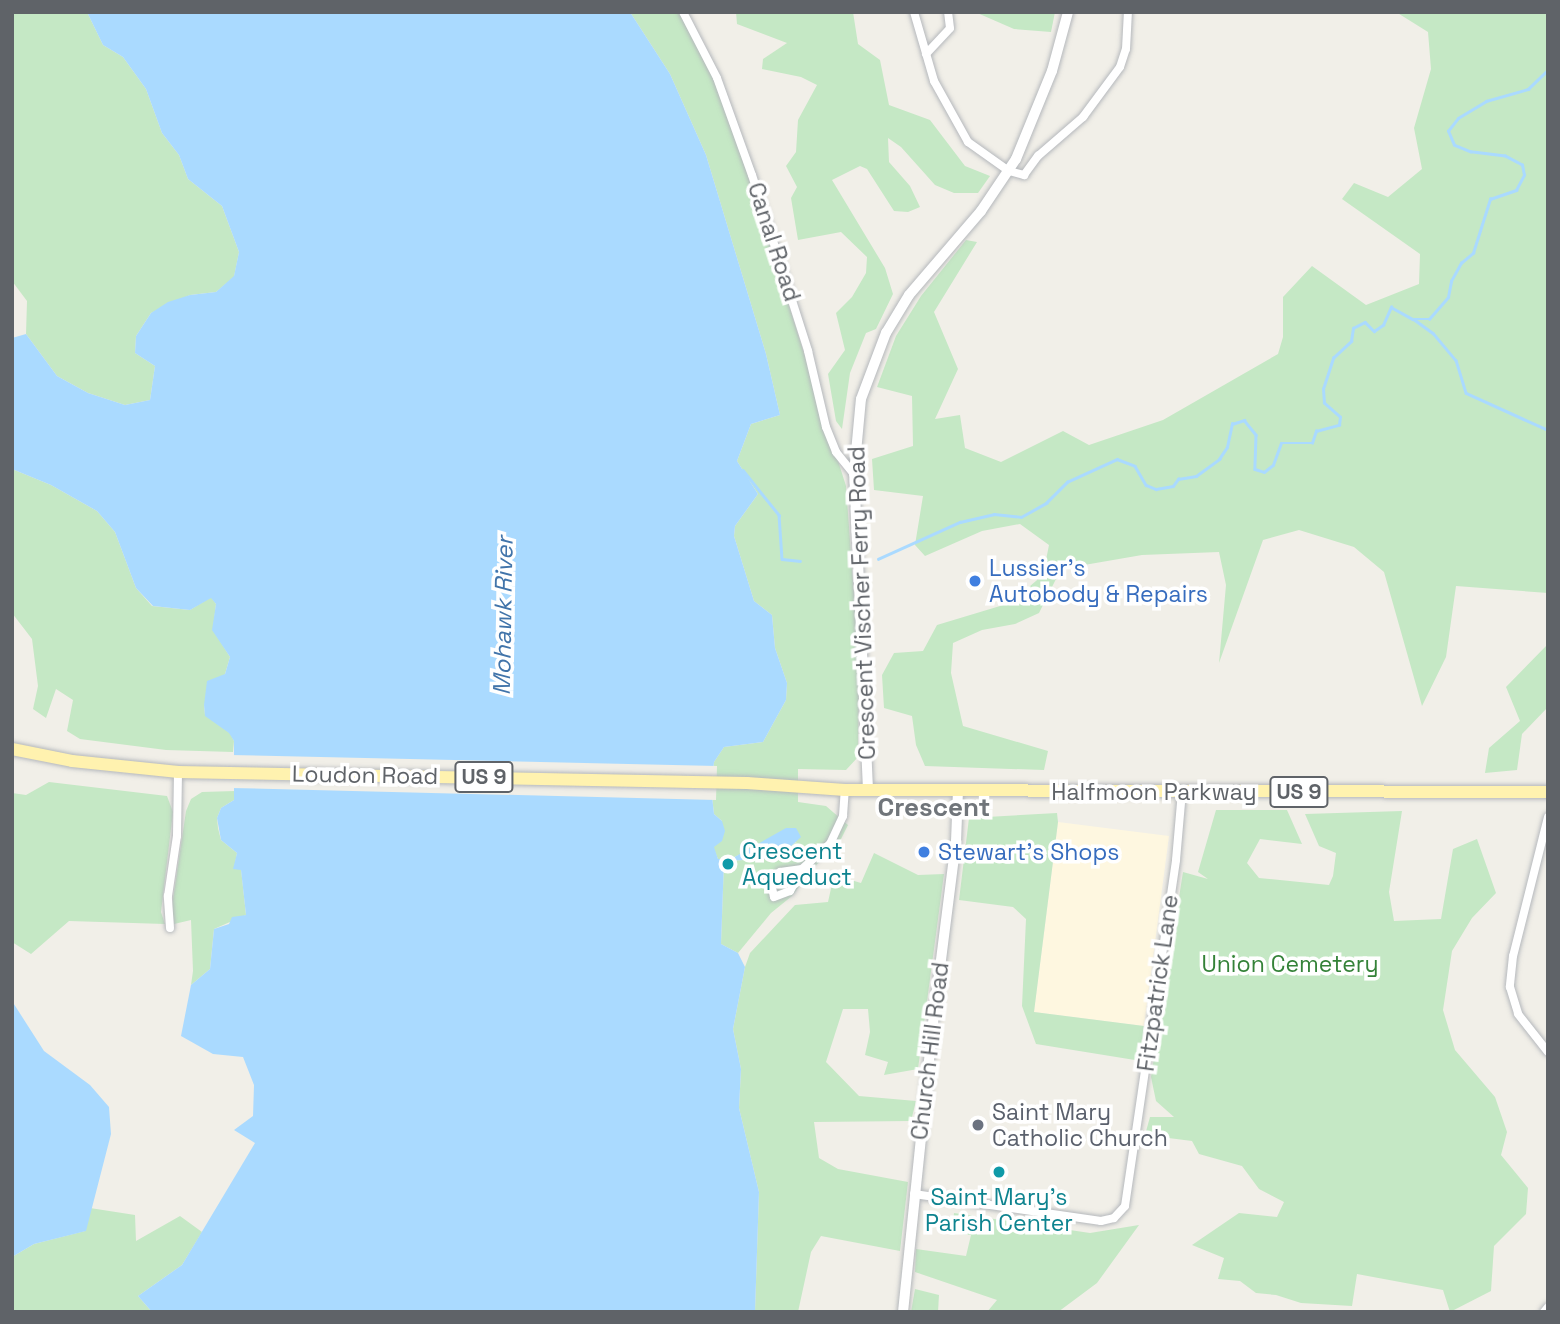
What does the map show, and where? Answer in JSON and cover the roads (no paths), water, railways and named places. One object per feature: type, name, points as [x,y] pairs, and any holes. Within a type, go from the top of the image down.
[{"type":"main road","name":"Crescent Vischer Ferry Road","points":[[868,790],[854,474],[861,398],[887,332],[909,295],[981,211],[1009,171],[1036,117],[1068,12]]},
{"type":"main road","name":"Loudon Road","points":[[12,749],[72,761],[178,772],[747,783],[845,790]]},
{"type":"main road","name":"Halfmoon Parkway","points":[[845,790],[1548,792]]},
{"type":"main road","name":"Church Hill Road","points":[[904,1312],[914,1194],[956,842],[958,791]]},
{"type":"street","name":"Canal Road","points":[[683,12],[718,78],[808,351],[826,426],[836,452],[854,474]]},
{"type":"street","points":[[914,12],[926,54],[947,108],[968,142],[1009,171],[1024,175],[1038,156],[1083,117],[1103,92],[1123,58],[1128,12]]},
{"type":"street","points":[[926,54],[950,28],[948,12]]},
{"type":"street","points":[[170,928],[168,896],[177,836],[178,772]]},
{"type":"street","points":[[802,869],[830,844],[843,816],[845,790]]},
{"type":"street","name":"Fitzpatrick Lane","points":[[914,1194],[1101,1221],[1114,1218],[1125,1206],[1176,860],[1182,792]]},
{"type":"street","points":[[1548,817],[1513,956],[1510,987],[1518,1014],[1548,1052]]},
{"type":"street","points":[[1544,1312],[1548,1307]]},
{"type":"water","name":"Mohawk River","points":[[87,12],[630,12],[670,74],[706,155],[766,354],[780,415],[751,424],[737,461],[758,494],[735,526],[734,536],[754,601],[772,615],[775,648],[787,683],[786,700],[763,742],[724,747],[714,762],[711,787],[714,814],[722,821],[725,831],[722,841],[714,847],[718,859],[731,859],[786,828],[796,828],[801,837],[788,849],[766,859],[724,861],[721,944],[738,953],[745,967],[733,1029],[741,1069],[739,1108],[759,1192],[755,1312],[152,1312],[138,1296],[182,1265],[255,1143],[234,1130],[253,1116],[254,1085],[243,1057],[213,1054],[181,1036],[191,985],[210,969],[214,929],[229,924],[232,917],[246,915],[241,870],[233,869],[237,853],[221,840],[217,818],[221,808],[234,800],[234,741],[229,733],[205,716],[204,705],[207,681],[225,674],[230,657],[212,630],[216,604],[211,598],[190,610],[153,606],[136,588],[115,532],[97,511],[51,485],[12,469],[12,338],[26,334],[57,376],[88,393],[125,405],[150,400],[155,366],[135,353],[136,336],[151,313],[168,302],[190,295],[216,292],[234,276],[239,252],[222,206],[188,179],[179,155],[162,133],[146,89],[123,57],[103,45]]},
{"type":"water","points":[[12,1001],[44,1051],[90,1085],[109,1107],[111,1134],[86,1231],[34,1244],[12,1257]]},
{"type":"waterway","points":[[878,559],[960,522],[994,514],[1021,517],[1046,503],[1067,482],[1117,459],[1135,466],[1146,485],[1156,489],[1173,486],[1178,479],[1196,476],[1219,459],[1227,447],[1232,424],[1244,420],[1256,435],[1255,469],[1264,472],[1273,465],[1281,443],[1312,443],[1316,431],[1339,425],[1340,417],[1324,403],[1323,389],[1333,358],[1351,341],[1353,328],[1365,322],[1374,331],[1383,325],[1391,307],[1413,319],[1429,319],[1448,297],[1451,281],[1461,263],[1473,253],[1490,199],[1516,190],[1524,175],[1522,165],[1505,156],[1471,152],[1454,145],[1448,131],[1458,118],[1486,101],[1528,89],[1548,70]]},
{"type":"waterway","points":[[1415,320],[1433,333],[1456,360],[1466,393],[1548,430]]},
{"type":"waterway","points":[[743,470],[779,515],[782,559],[800,561]]},
{"type":"place","name":"Lussier's Autobody & Repairs","points":[[975,581]]},
{"type":"place","name":"Stewart's Shops","points":[[924,852]]},
{"type":"place","name":"Crescent Aqueduct","points":[[728,864]]},
{"type":"place","name":"Saint Mary Catholic Church","points":[[978,1125]]},
{"type":"place","name":"Saint Mary's Parish Center","points":[[999,1172]]},
{"type":"district","name":"Crescent","points":[[934,808]]},
{"type":"park label","name":"Union Cemetery","points":[[1290,964]]}]
